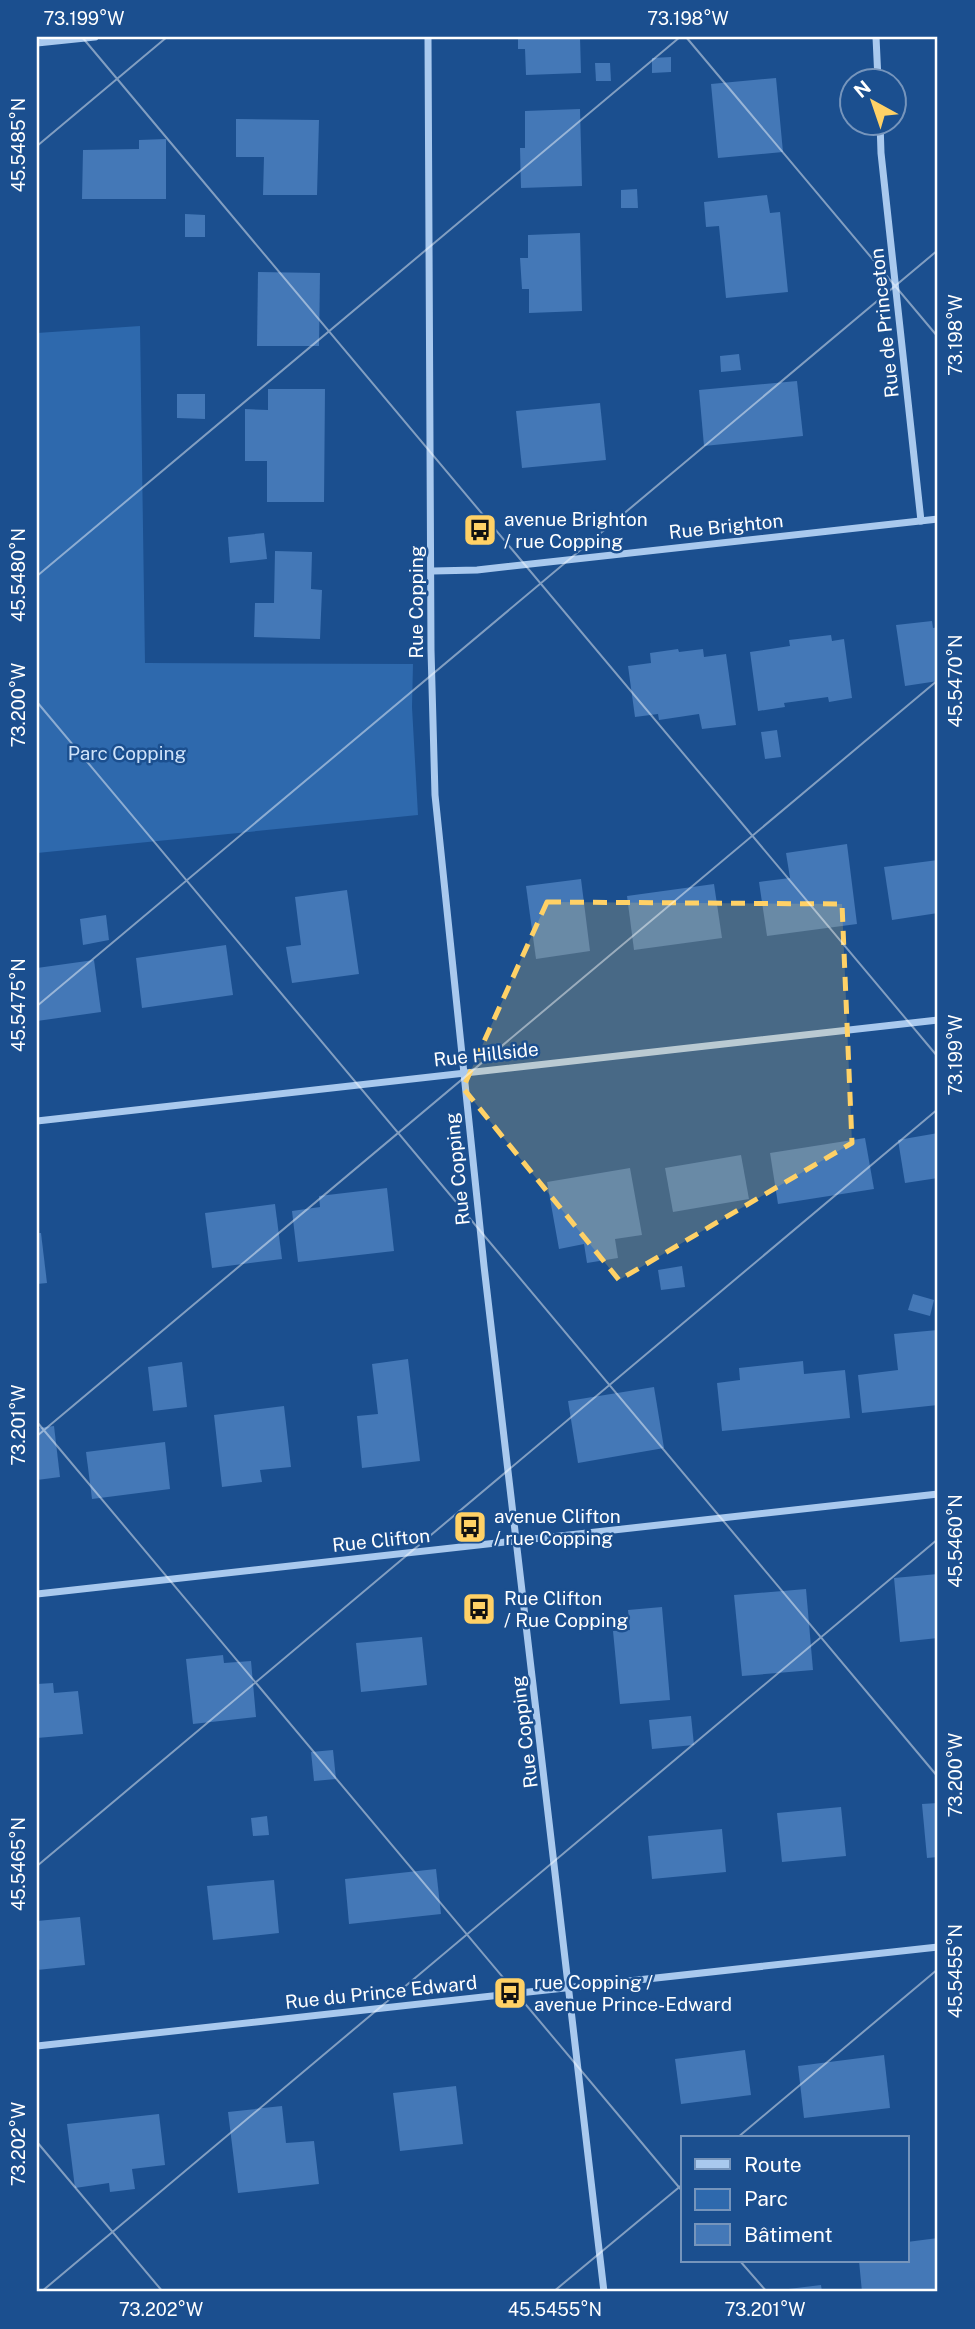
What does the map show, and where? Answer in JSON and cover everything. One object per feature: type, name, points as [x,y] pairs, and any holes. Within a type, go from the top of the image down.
[{"type":"street","points":[[37,43],[95,37]]},
{"type":"street","name":"Rue Copping","points":[[428,37],[435,795],[462,1072],[604,2292]]},
{"type":"street","points":[[876,37],[877,66]]},
{"type":"street","name":"Rue de Princeton","points":[[881,136],[921,521]]},
{"type":"street","name":"Rue Brighton","points":[[433,571],[477,570],[938,519]]},
{"type":"street","name":"Rue Hillside","points":[[37,1121],[938,1020]]},
{"type":"street","name":"Rue Clifton","points":[[37,1594],[938,1494]]},
{"type":"street","name":"Rue du Prince Edward","points":[[37,2046],[938,1947]]},
{"type":"highlighted area","points":[[547,902],[842,904],[852,1143],[619,1280],[463,1088]]},
{"type":"green space","name":"Parc Copping","points":[[140,326],[145,663],[413,664],[412,707],[418,815],[37,853],[37,333]]},
{"type":"building","points":[[518,37],[580,37],[581,73],[526,75],[525,49],[518,49]]},
{"type":"building","points":[[671,57],[671,72],[652,73],[652,58]]},
{"type":"building","points":[[595,63],[610,63],[611,81],[596,81]]},
{"type":"building","points":[[776,78],[783,152],[718,158],[711,84]]},
{"type":"building","points":[[580,109],[582,186],[521,188],[520,148],[525,148],[525,111]]},
{"type":"building","points":[[236,119],[319,120],[317,195],[263,195],[264,157],[236,157]]},
{"type":"building","points":[[166,139],[166,199],[82,199],[83,150],[139,149],[139,140]]},
{"type":"building","points":[[637,189],[638,208],[621,208],[621,190]]},
{"type":"building","points":[[767,195],[770,213],[780,212],[788,292],[726,298],[719,226],[706,227],[704,202]]},
{"type":"building","points":[[185,214],[205,215],[205,237],[185,237]]},
{"type":"building","points":[[580,233],[582,311],[529,313],[529,289],[522,289],[520,258],[528,258],[528,235]]},
{"type":"building","points":[[258,272],[320,273],[319,346],[257,346]]},
{"type":"building","points":[[739,354],[741,370],[721,372],[720,356]]},
{"type":"building","points":[[797,381],[803,436],[704,446],[699,390]]},
{"type":"building","points":[[268,389],[325,389],[324,502],[267,502],[267,461],[245,461],[245,409],[268,410]]},
{"type":"building","points":[[177,394],[205,394],[205,419],[177,418]]},
{"type":"building","points":[[600,403],[606,460],[522,468],[516,411]]},
{"type":"building","points":[[264,533],[267,559],[230,563],[228,537]]},
{"type":"building","points":[[275,551],[312,552],[311,589],[322,590],[320,639],[254,637],[255,603],[274,603]]},
{"type":"building","points":[[932,621],[933,628],[938,627],[938,681],[905,686],[896,625]]},
{"type":"building","points":[[831,635],[832,641],[844,639],[852,698],[829,702],[828,697],[784,703],[785,707],[758,711],[750,652],[790,646],[789,640]]},
{"type":"building","points":[[678,649],[679,652],[703,649],[704,657],[726,654],[736,725],[702,729],[699,714],[659,720],[658,714],[635,717],[628,666],[651,663],[650,653]]},
{"type":"building","points":[[777,730],[781,757],[765,759],[761,732]]},
{"type":"building","points":[[847,844],[857,924],[767,936],[759,882],[790,878],[786,853]]},
{"type":"building","points":[[938,860],[938,913],[892,920],[884,867]]},
{"type":"building","points":[[581,879],[590,951],[536,959],[526,886]]},
{"type":"building","points":[[714,884],[722,938],[634,950],[627,896]]},
{"type":"building","points":[[347,890],[359,974],[292,983],[286,947],[301,945],[295,897]]},
{"type":"building","points":[[106,915],[109,940],[83,945],[80,919]]},
{"type":"building","points":[[226,945],[233,995],[142,1008],[136,958]]},
{"type":"building","points":[[94,960],[101,1012],[37,1021],[37,968]]},
{"type":"building","points":[[938,1133],[938,1178],[905,1183],[898,1140]]},
{"type":"building","points":[[865,1138],[874,1189],[778,1204],[770,1153]]},
{"type":"building","points":[[741,1155],[749,1199],[673,1212],[665,1168]]},
{"type":"building","points":[[630,1168],[642,1235],[615,1239],[618,1258],[587,1263],[584,1244],[559,1249],[547,1182]]},
{"type":"building","points":[[387,1188],[394,1251],[298,1262],[292,1211],[320,1207],[319,1196]]},
{"type":"building","points":[[275,1204],[282,1259],[212,1268],[205,1213]]},
{"type":"building","points":[[37,1233],[41,1233],[47,1283],[37,1284]]},
{"type":"building","points":[[682,1266],[685,1287],[661,1290],[658,1270]]},
{"type":"building","points":[[913,1294],[934,1300],[930,1316],[908,1310]]},
{"type":"building","points":[[938,1330],[938,1405],[862,1413],[858,1375],[898,1370],[894,1334]]},
{"type":"building","points":[[408,1359],[420,1461],[362,1468],[357,1416],[378,1414],[372,1364]]},
{"type":"building","points":[[803,1361],[804,1374],[845,1370],[850,1418],[722,1431],[717,1383],[740,1380],[739,1368]]},
{"type":"building","points":[[182,1362],[187,1407],[153,1411],[148,1367]]},
{"type":"building","points":[[654,1387],[664,1448],[578,1463],[568,1401]]},
{"type":"building","points":[[284,1406],[291,1467],[260,1470],[262,1482],[222,1487],[214,1415]]},
{"type":"building","points":[[54,1426],[60,1477],[37,1480],[37,1428]]},
{"type":"building","points":[[165,1442],[170,1489],[92,1499],[86,1452]]},
{"type":"building","points":[[938,1574],[938,1638],[900,1642],[894,1578]]},
{"type":"building","points":[[806,1589],[813,1670],[742,1676],[734,1595]]},
{"type":"building","points":[[662,1607],[670,1700],[620,1704],[613,1631],[630,1630],[628,1610]]},
{"type":"building","points":[[422,1637],[427,1685],[361,1692],[356,1643]]},
{"type":"building","points":[[223,1655],[224,1663],[251,1661],[256,1717],[193,1724],[186,1659]]},
{"type":"building","points":[[53,1683],[54,1693],[78,1691],[83,1734],[37,1738],[37,1684]]},
{"type":"building","points":[[691,1716],[694,1745],[652,1749],[649,1720]]},
{"type":"building","points":[[333,1750],[336,1779],[314,1781],[311,1752]]},
{"type":"building","points":[[938,1803],[938,1857],[927,1858],[922,1804]]},
{"type":"building","points":[[841,1807],[846,1856],[782,1862],[777,1813]]},
{"type":"building","points":[[267,1816],[269,1835],[253,1836],[251,1818]]},
{"type":"building","points":[[722,1829],[726,1872],[652,1879],[648,1836]]},
{"type":"building","points":[[436,1869],[441,1914],[349,1924],[345,1879]]},
{"type":"building","points":[[274,1880],[279,1933],[213,1940],[207,1886]]},
{"type":"building","points":[[80,1917],[85,1965],[37,1970],[37,1921]]},
{"type":"building","points":[[745,2050],[751,2095],[681,2104],[675,2059]]},
{"type":"building","points":[[884,2055],[890,2108],[804,2118],[798,2066]]},
{"type":"building","points":[[456,2086],[463,2144],[400,2151],[393,2093]]},
{"type":"building","points":[[282,2106],[286,2143],[314,2141],[319,2184],[238,2193],[228,2112]]},
{"type":"building","points":[[159,2114],[165,2165],[132,2169],[135,2189],[110,2192],[109,2183],[75,2188],[67,2124]]},
{"type":"building","points":[[938,2238],[938,2292],[862,2292],[859,2262],[908,2262],[908,2242]]},
{"type":"building","points":[[821,2285],[822,2292],[772,2292],[772,2291]]},
{"type":"place","name":"avenue Brighton / rue Copping","points":[[480,530]]},
{"type":"place","name":"avenue Clifton / rue Copping","points":[[470,1527]]},
{"type":"place","name":"Rue Clifton / Rue Copping","points":[[479,1609]]},
{"type":"place","name":"rue Copping / avenue Prince-Edward","points":[[510,1993]]}]
